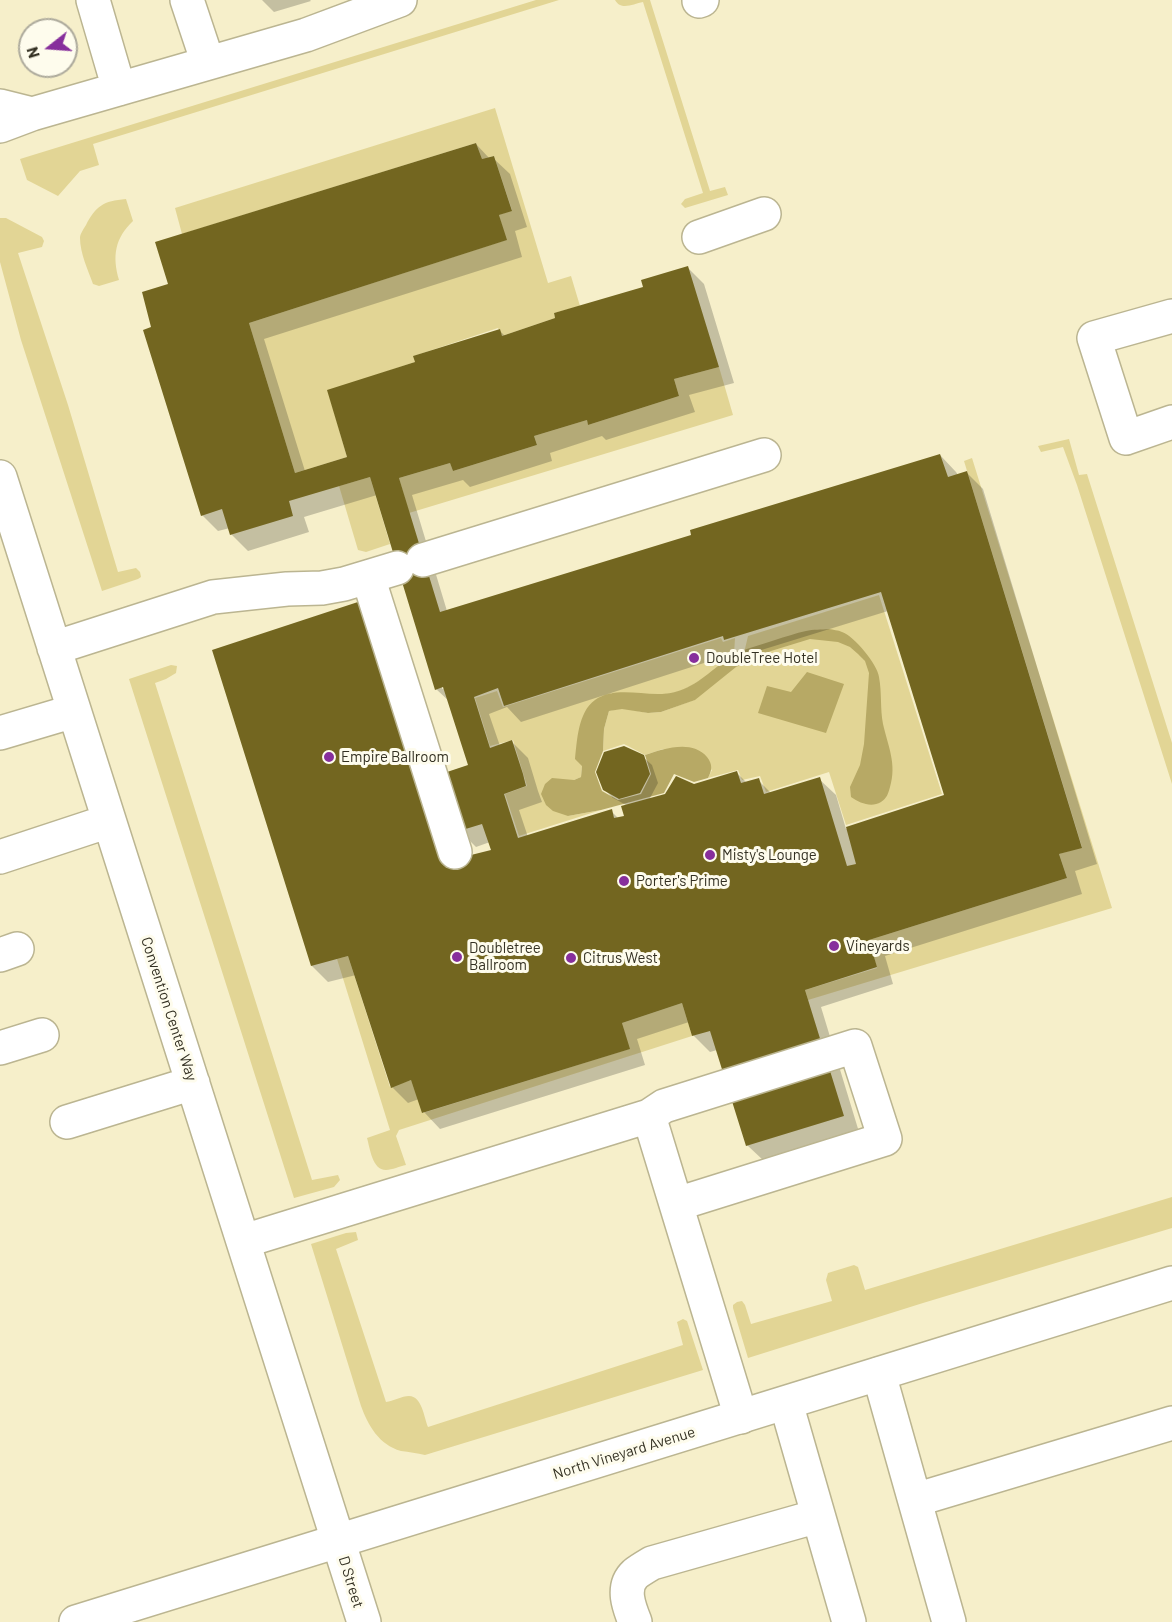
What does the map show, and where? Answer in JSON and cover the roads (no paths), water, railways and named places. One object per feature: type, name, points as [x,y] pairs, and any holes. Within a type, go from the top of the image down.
[{"type":"street","points":[[187,0],[208,63]]},
{"type":"street","points":[[0,126],[32,114],[306,35],[400,0]]},
{"type":"street","points":[[95,7],[119,89]]},
{"type":"street","points":[[0,106],[32,114]]},
{"type":"street","points":[[699,237],[764,214]]},
{"type":"street","points":[[1172,316],[1094,338],[1126,438],[1172,422]]},
{"type":"street","points":[[54,648],[213,597],[275,590],[322,588],[344,584],[764,455]]},
{"type":"street","name":"Convention Center Way","points":[[0,477],[7,528],[54,648],[339,1541]]},
{"type":"street","points":[[396,568],[455,852]]},
{"type":"street","points":[[0,733],[74,711]]},
{"type":"street","points":[[0,857],[109,821]]},
{"type":"street","points":[[0,1048],[42,1035]]},
{"type":"street","points":[[243,1241],[649,1116],[664,1106],[855,1046],[885,1139],[676,1204]]},
{"type":"street","points":[[67,1122],[193,1083]]},
{"type":"street","points":[[649,1116],[741,1417]]},
{"type":"street","name":"North Vineyard Avenue","points":[[76,1622],[1172,1283]]},
{"type":"street","points":[[879,1374],[949,1622]]},
{"type":"street","points":[[786,1403],[849,1622]]},
{"type":"street","points":[[915,1500],[1172,1423]]},
{"type":"street","points":[[634,1622],[628,1604],[627,1587],[634,1575],[652,1563],[818,1516]]},
{"type":"street","name":"D Street","points":[[339,1541],[364,1622]]},
{"type":"place","name":"DoubleTree Hotel","points":[[694,658]]},
{"type":"place","name":"Empire Ballroom","points":[[329,757]]},
{"type":"place","name":"Misty's Lounge","points":[[710,855]]},
{"type":"place","name":"Porter's Prime","points":[[624,881]]},
{"type":"place","name":"Vineyards","points":[[834,946]]},
{"type":"place","name":"Doubletree Ballroom","points":[[457,957]]},
{"type":"place","name":"Citrus West","points":[[571,958]]}]
